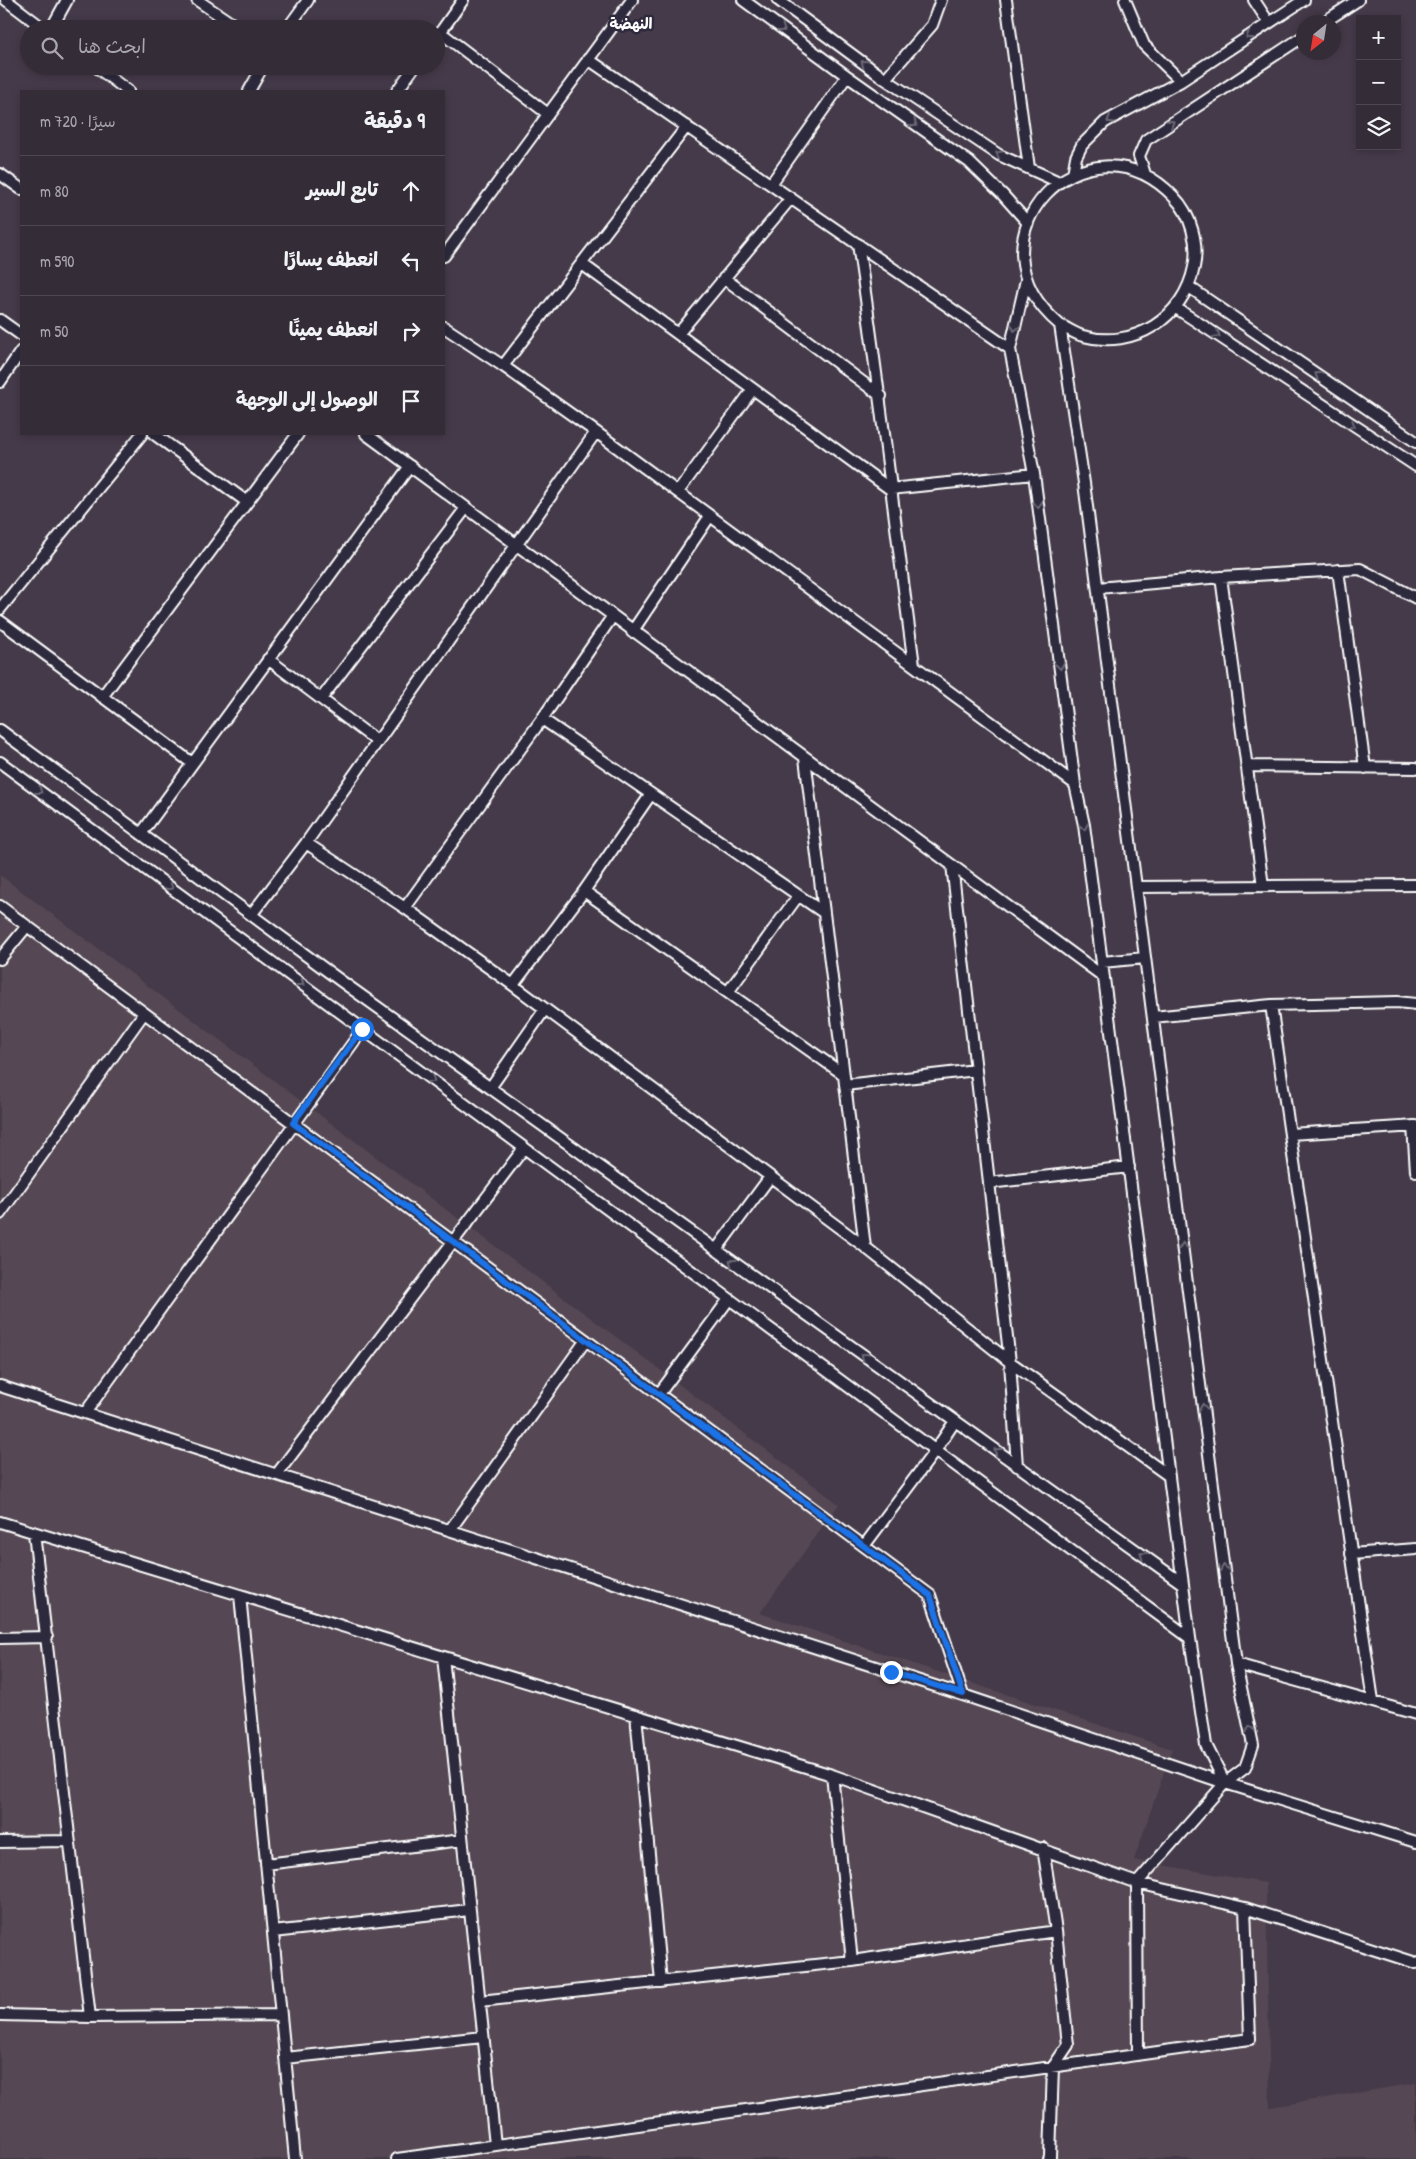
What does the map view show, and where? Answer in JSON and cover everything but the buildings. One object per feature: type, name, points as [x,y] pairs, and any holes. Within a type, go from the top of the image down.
[{"type":"street","points":[[6,0],[32,20]]},
{"type":"street","points":[[56,20],[67,0]]},
{"type":"street","points":[[197,0],[227,20]]},
{"type":"street","points":[[294,20],[308,0]]},
{"type":"street","points":[[445,25],[463,0]]},
{"type":"street","points":[[445,255],[632,0]]},
{"type":"street","points":[[743,0],[969,162],[1028,223]]},
{"type":"street","points":[[886,79],[932,25],[941,0]]},
{"type":"street","points":[[1006,0],[1029,168]]},
{"type":"street","points":[[1125,0],[1144,44],[1181,81]]},
{"type":"street","points":[[1254,0],[1270,23]]},
{"type":"street","points":[[1073,174],[1076,157],[1082,145],[1105,122],[1181,81],[1304,0]]},
{"type":"street","points":[[1335,15],[1358,0]]},
{"type":"street","points":[[784,2],[886,79],[999,155],[1059,182]]},
{"type":"street","points":[[445,40],[548,114]]},
{"type":"street","points":[[1145,174],[1139,156],[1146,140],[1296,41]]},
{"type":"street","points":[[588,59],[1010,349]]},
{"type":"street","points":[[106,75],[127,90]]},
{"type":"street","points":[[250,90],[258,75]]},
{"type":"street","points":[[399,90],[410,75]]},
{"type":"street","points":[[770,184],[847,76]]},
{"type":"street","points":[[503,366],[687,126]]},
{"type":"street","points":[[1096,167],[1121,167],[1145,174],[1164,186],[1179,202],[1190,222],[1195,243],[1195,266],[1189,287],[1176,308],[1157,325],[1134,336],[1108,340],[1083,336],[1060,325],[1045,312],[1034,298],[1026,280],[1022,249],[1024,233],[1041,198],[1059,182],[1073,174],[1096,167]]},
{"type":"street","points":[[0,174],[20,188]]},
{"type":"street","points":[[678,334],[791,198]]},
{"type":"street","points":[[858,244],[881,396],[890,489],[914,665]]},
{"type":"street","points":[[582,264],[890,489],[1034,474]]},
{"type":"street","points":[[724,278],[881,396]]},
{"type":"street","points":[[1026,280],[1010,349],[1034,474],[1075,784],[1084,825],[1190,1638],[1206,1745],[1225,1782]]},
{"type":"street","points":[[1189,287],[1416,442]]},
{"type":"street","points":[[1176,308],[1416,466]]},
{"type":"street","points":[[0,320],[20,335]]},
{"type":"street","points":[[1060,325],[1098,588],[1236,1664],[1253,1745],[1245,1768],[1225,1782],[1137,1883],[1138,2055]]},
{"type":"street","points":[[445,328],[596,432],[1075,784]]},
{"type":"street","points":[[0,382],[20,352]]},
{"type":"street","points":[[678,492],[753,389]]},
{"type":"street","points":[[251,915],[306,843],[596,432]]},
{"type":"street","points":[[0,609],[141,435]]},
{"type":"street","points":[[155,435],[247,502]]},
{"type":"street","points":[[102,697],[297,435]]},
{"type":"street","points":[[367,435],[632,632],[1104,977]]},
{"type":"street","points":[[141,834],[410,466]]},
{"type":"street","points":[[321,699],[466,508]]},
{"type":"street","points":[[632,632],[710,516]]},
{"type":"street","points":[[1098,588],[1221,577],[1360,569],[1416,598]]},
{"type":"street","points":[[1338,570],[1365,768]]},
{"type":"street","points":[[1221,577],[1263,886]]},
{"type":"street","points":[[405,908],[542,719],[612,617]]},
{"type":"street","points":[[0,621],[192,763]]},
{"type":"street","points":[[268,659],[378,742]]},
{"type":"street","points":[[542,719],[824,913]]},
{"type":"street","points":[[0,730],[490,1088],[1183,1584]]},
{"type":"street","points":[[805,758],[865,1248]]},
{"type":"street","points":[[0,762],[1190,1638]]},
{"type":"street","points":[[1247,766],[1416,768]]},
{"type":"street","points":[[513,985],[584,891],[651,794]]},
{"type":"street","points":[[306,843],[405,908],[546,1009],[865,1248],[1010,1362],[1169,1476]]},
{"type":"street","points":[[952,866],[1010,1362],[1018,1466]]},
{"type":"street","points":[[1136,887],[1416,885]]},
{"type":"street","points":[[584,891],[843,1074]]},
{"type":"street","points":[[728,992],[798,896]]},
{"type":"street","points":[[0,906],[930,1595],[963,1694]]},
{"type":"street","points":[[0,960],[27,926]]},
{"type":"street","points":[[1102,962],[1145,958]]},
{"type":"street","points":[[1153,1017],[1271,1005],[1397,1002],[1416,1004]]},
{"type":"street","points":[[1271,1005],[1373,1701]]},
{"type":"street","points":[[490,1088],[546,1009]]},
{"type":"street","points":[[1,1211],[144,1013]]},
{"type":"street","points":[[85,1413],[362,1029]]},
{"type":"street","points":[[844,1085],[976,1070]]},
{"type":"street","points":[[1290,1134],[1414,1126],[1416,1170]]},
{"type":"street","points":[[277,1474],[524,1148]]},
{"type":"street","points":[[989,1182],[1129,1167]]},
{"type":"street","points":[[716,1250],[770,1177]]},
{"type":"street","points":[[659,1394],[729,1299]]},
{"type":"street","points":[[450,1530],[586,1340]]},
{"type":"street","points":[[0,1386],[963,1694],[1225,1782],[1416,1842]]},
{"type":"street","points":[[864,1546],[955,1421]]},
{"type":"street","points":[[0,1522],[832,1775],[1043,1848],[1137,1883],[1244,1908],[1416,1963]]},
{"type":"street","points":[[34,1532],[90,2017]]},
{"type":"street","points":[[1352,1554],[1416,1549]]},
{"type":"street","points":[[240,1595],[295,2159]]},
{"type":"street","points":[[0,1638],[46,1637]]},
{"type":"street","points":[[442,1657],[495,2145]]},
{"type":"street","points":[[1236,1664],[1416,1714]]},
{"type":"street","points":[[636,1715],[662,1982]]},
{"type":"street","points":[[832,1775],[852,1961]]},
{"type":"street","points":[[266,1864],[462,1840]]},
{"type":"street","points":[[0,1842],[70,1841]]},
{"type":"street","points":[[1043,1848],[1056,1931],[1068,2045],[1053,2067],[1049,2159]]},
{"type":"street","points":[[398,2159],[1250,2039],[1244,1908]]},
{"type":"street","points":[[273,1932],[468,1910]]},
{"type":"street","points":[[480,2001],[852,1961],[1056,1931]]},
{"type":"street","points":[[0,2015],[90,2017],[281,2015]]},
{"type":"street","points":[[285,2058],[483,2037]]},
{"type":"shaded area","points":[[0,875],[839,1504],[760,1613],[1172,1749],[1134,1860],[1266,1883],[1270,2107],[1416,2083],[1416,2159],[0,2159]]},
{"type":"district","name":"النهضة","points":[[631,24]]},
{"type":"route","points":[[362,1029],[293,1123],[930,1595],[963,1694],[891,1672]]}]
